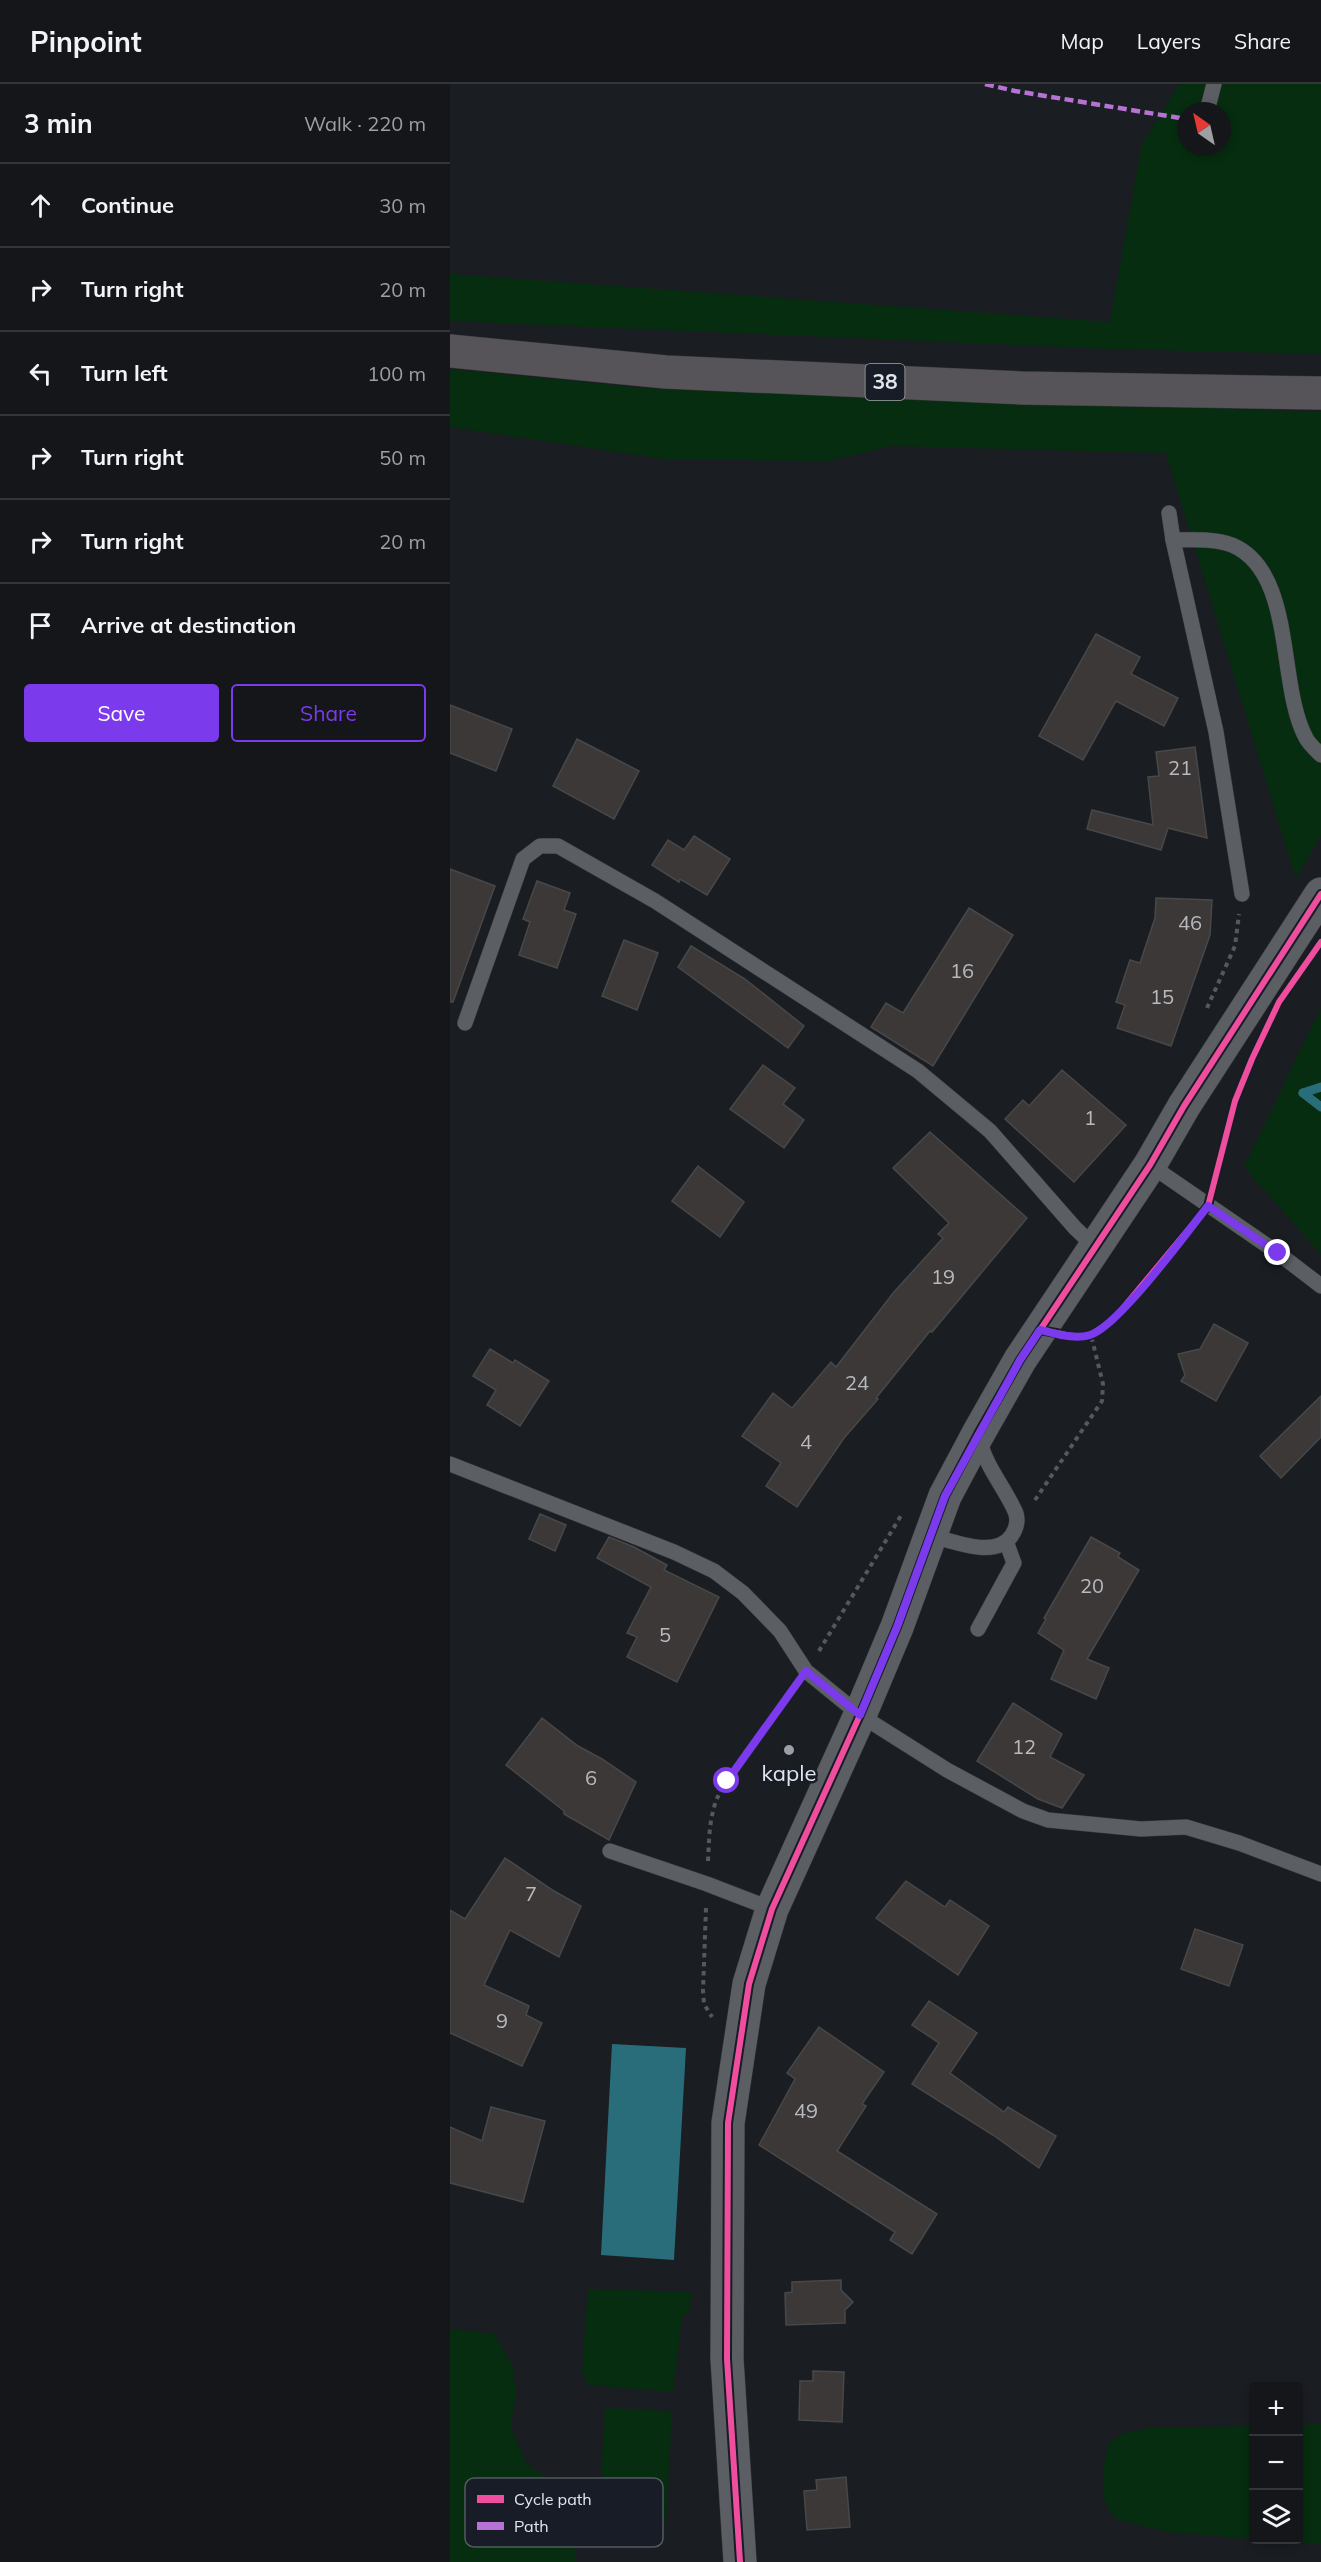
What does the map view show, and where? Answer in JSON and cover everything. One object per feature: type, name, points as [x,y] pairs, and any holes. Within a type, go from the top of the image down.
[{"type":"main road","name":"38","points":[[450,351],[678,373],[1022,388],[1321,393]]},
{"type":"street","points":[[740,2562],[727,2359],[728,2123],[749,1984],[772,1909],[860,1715],[897,1627],[929,1534],[945,1496],[978,1434],[1040,1330],[1150,1165],[1184,1106],[1321,894]]},
{"type":"lane","points":[[1209,102],[1214,84]]},
{"type":"lane","points":[[1169,513],[1216,732],[1242,894]]},
{"type":"lane","points":[[1173,540],[1213,540],[1234,546],[1258,564],[1270,586],[1280,621],[1295,710],[1306,739],[1321,755]]},
{"type":"lane","points":[[465,1023],[523,859],[540,846],[558,846],[655,901],[918,1071],[990,1131],[1075,1228],[1095,1247]]},
{"type":"lane","points":[[1150,1165],[1278,1253],[1321,1286]]},
{"type":"lane","points":[[929,1534],[962,1544],[993,1548],[1007,1544],[1017,1527],[1016,1511],[988,1466],[978,1434]]},
{"type":"lane","points":[[450,1464],[674,1552],[714,1571],[743,1593],[780,1631],[806,1671],[860,1715],[947,1770],[1023,1811],[1048,1820],[1141,1829],[1186,1827],[1321,1874]]},
{"type":"lane","points":[[978,1629],[1014,1563],[1007,1544]]},
{"type":"lane","points":[[610,1851],[772,1909]]},
{"type":"path","points":[[1016,1511],[1035,1500],[1102,1401],[1103,1384],[1094,1333],[1077,1337],[1040,1330]]},
{"type":"path","points":[[704,1983],[710,1826],[717,1800],[727,1781],[806,1671]]},
{"type":"green space","points":[[1180,84],[1321,84],[1321,354],[1112,349],[450,321],[450,274],[1110,322],[1142,143]]},
{"type":"green space","points":[[450,369],[644,388],[1321,412],[1321,835],[1296,879],[1166,453],[893,446],[827,461],[664,459],[450,427]]},
{"type":"green space","points":[[1321,1008],[1321,1254],[1244,1167]]},
{"type":"green space","points":[[588,2289],[691,2292],[690,2312],[682,2316],[673,2392],[588,2385],[582,2373]]},
{"type":"green space","points":[[450,2329],[495,2334],[513,2367],[516,2394],[511,2427],[526,2463],[547,2478],[465,2478],[465,2547],[574,2547],[576,2562],[450,2562]]},
{"type":"green space","points":[[605,2408],[672,2411],[666,2523],[663,2523],[663,2478],[601,2478]]},
{"type":"green space","points":[[1321,2424],[1321,2544],[1303,2543],[1303,2425]]},
{"type":"green space","points":[[1249,2426],[1249,2539],[1168,2532],[1118,2520],[1111,2513],[1106,2504],[1103,2485],[1108,2444],[1124,2433],[1150,2428]]},
{"type":"water","points":[[612,2044],[686,2048],[674,2260],[601,2255]]},
{"type":"building","points":[[1096,634],[1140,657],[1131,674],[1178,698],[1164,726],[1116,701],[1083,760],[1039,736]]},
{"type":"building","points":[[450,705],[512,729],[496,771],[450,753]]},
{"type":"building","points":[[577,739],[639,771],[614,819],[553,786]]},
{"type":"building","points":[[1195,747],[1207,838],[1168,828],[1161,850],[1087,829],[1092,810],[1153,825],[1148,777],[1159,776],[1156,752]]},
{"type":"building","points":[[694,836],[730,859],[707,895],[680,879],[679,882],[652,865],[668,840],[684,850]]},
{"type":"building","points":[[450,869],[495,886],[453,1002],[450,1002]]},
{"type":"building","points":[[537,881],[570,893],[564,910],[576,914],[557,968],[519,955],[530,922],[523,919]]},
{"type":"building","points":[[1156,898],[1212,900],[1210,935],[1171,1046],[1117,1028],[1125,1005],[1116,1002],[1130,960],[1140,963],[1155,918]]},
{"type":"building","points":[[969,908],[1013,935],[933,1066],[871,1027],[886,1003],[903,1013]]},
{"type":"building","points":[[624,940],[658,953],[637,1010],[602,996]]},
{"type":"building","points":[[691,946],[745,979],[804,1026],[788,1048],[678,967]]},
{"type":"building","points":[[763,1065],[795,1088],[783,1104],[804,1120],[784,1148],[730,1109]]},
{"type":"building","points":[[1062,1070],[1126,1125],[1074,1182],[1005,1119],[1023,1100],[1029,1106]]},
{"type":"building","points":[[930,1132],[1027,1218],[932,1332],[930,1331],[876,1398],[878,1399],[844,1438],[797,1507],[766,1486],[781,1463],[742,1436],[773,1393],[792,1408],[831,1362],[836,1367],[894,1292],[943,1238],[938,1234],[949,1223],[893,1168]]},
{"type":"building","points":[[698,1166],[744,1202],[720,1237],[672,1201]]},
{"type":"building","points":[[1214,1324],[1248,1343],[1216,1401],[1181,1381],[1185,1375],[1178,1354],[1200,1349]]},
{"type":"building","points":[[490,1349],[513,1363],[515,1360],[549,1381],[520,1426],[487,1405],[496,1390],[473,1376]]},
{"type":"building","points":[[1321,1396],[1321,1437],[1281,1478],[1260,1456]]},
{"type":"building","points":[[540,1514],[566,1525],[555,1551],[529,1539]]},
{"type":"building","points":[[609,1537],[634,1547],[667,1565],[664,1570],[719,1597],[677,1682],[627,1657],[637,1637],[627,1633],[651,1587],[597,1558]]},
{"type":"building","points":[[1091,1537],[1120,1553],[1118,1557],[1139,1570],[1087,1659],[1109,1668],[1096,1699],[1051,1679],[1064,1650],[1038,1633],[1046,1619],[1044,1618]]},
{"type":"building","points":[[1013,1703],[1062,1734],[1050,1757],[1084,1775],[1062,1808],[1038,1799],[977,1761]]},
{"type":"building","points":[[542,1718],[578,1746],[636,1782],[609,1840],[564,1814],[564,1811],[506,1765]]},
{"type":"building","points":[[505,1858],[581,1906],[559,1957],[510,1930],[484,1985],[529,2006],[526,2015],[542,2023],[522,2066],[450,2033],[450,1910],[465,1919]]},
{"type":"building","points":[[906,1881],[945,1907],[950,1900],[989,1926],[958,1975],[876,1918]]},
{"type":"building","points":[[1195,1929],[1243,1945],[1229,1986],[1181,1969]]},
{"type":"building","points":[[929,2001],[977,2033],[950,2073],[1004,2112],[1008,2107],[1056,2136],[1039,2168],[993,2135],[912,2084],[939,2043],[912,2025]]},
{"type":"building","points":[[819,2027],[884,2072],[862,2104],[866,2106],[837,2151],[937,2214],[912,2254],[890,2240],[895,2232],[759,2145],[795,2079],[787,2073]]},
{"type":"building","points":[[491,2107],[545,2121],[523,2202],[450,2183],[450,2127],[482,2141]]},
{"type":"building","points":[[841,2280],[841,2290],[853,2302],[845,2310],[845,2323],[786,2325],[785,2293],[792,2292],[792,2282]]},
{"type":"building","points":[[813,2371],[844,2372],[842,2422],[799,2420],[800,2381],[813,2381]]},
{"type":"building","points":[[846,2477],[850,2527],[807,2530],[804,2491],[817,2490],[816,2480]]},
{"type":"waterway","points":[[1303,1093],[1321,1087]]},
{"type":"waterway","points":[[1303,1093],[1321,1107]]},
{"type":"marked path","points":[[985,84],[1177,118]]},
{"type":"cycle path","points":[[740,2562],[727,2359],[728,2123],[749,1984],[772,1909],[860,1715],[897,1627],[945,1496],[978,1434],[1020,1360],[1150,1165],[1184,1106],[1321,894]]},
{"type":"cycle path","points":[[1040,1330],[1077,1337],[1091,1335],[1113,1320],[1208,1206],[1235,1101],[1252,1059],[1279,1002],[1321,942]]},
{"type":"place","name":"kaple","points":[[789,1750]]},
{"type":"route","points":[[727,1781],[806,1671],[860,1715],[897,1627],[929,1534],[945,1496],[1020,1360],[1040,1330],[1077,1337],[1091,1335],[1101,1329],[1113,1320],[1139,1291],[1208,1206],[1278,1253]]}]
